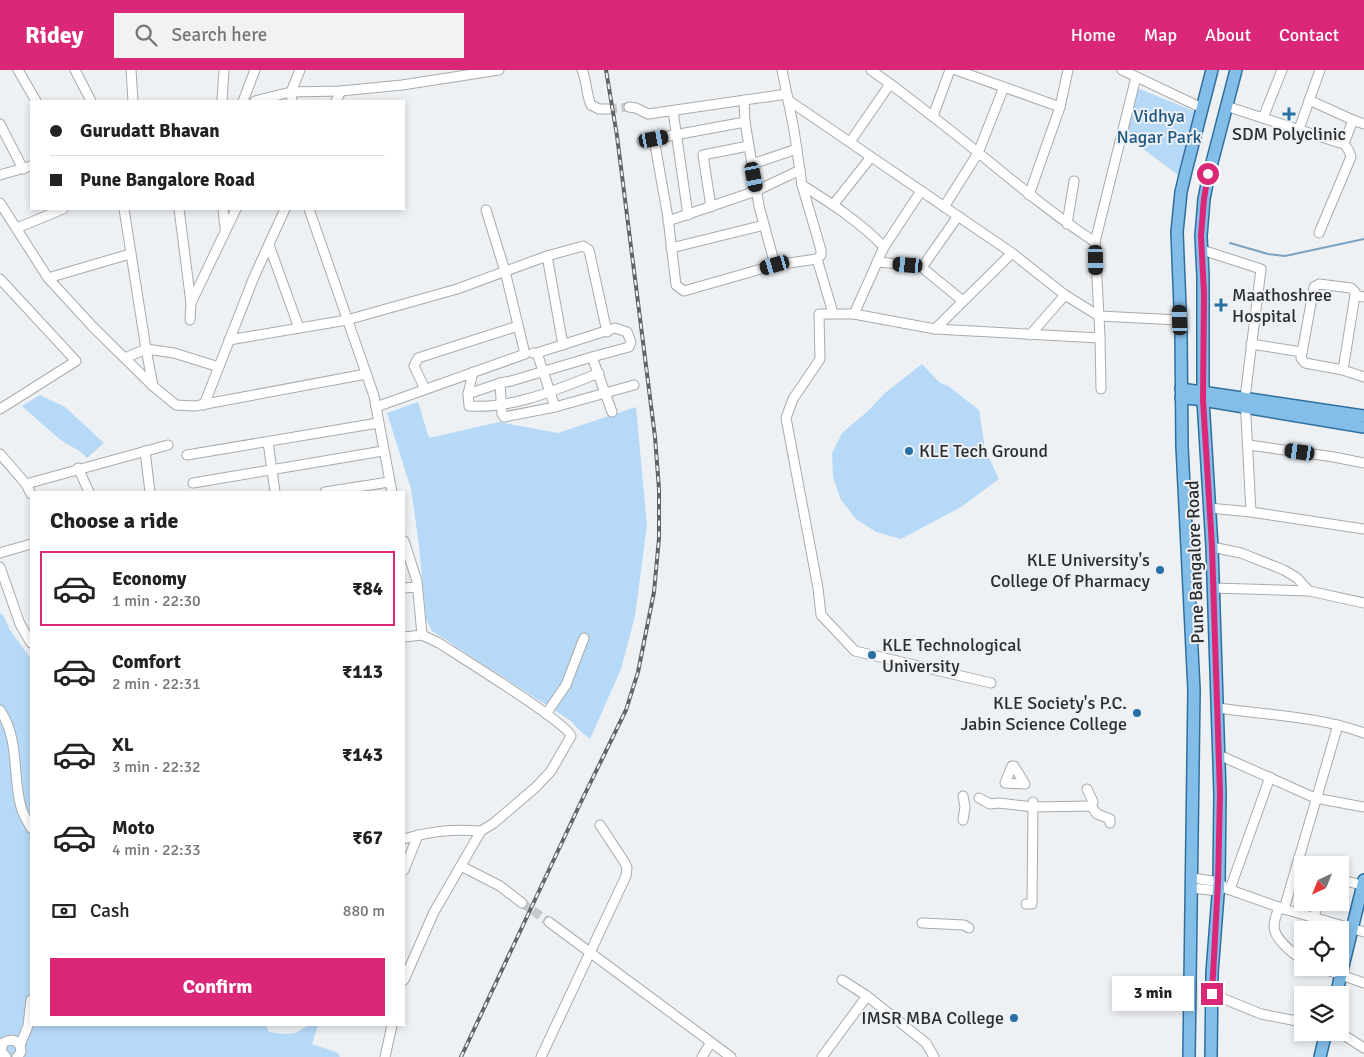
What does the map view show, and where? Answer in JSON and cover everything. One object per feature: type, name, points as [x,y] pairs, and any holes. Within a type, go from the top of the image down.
[{"type":"main road","name":"Pune Bangalore Road","points":[[1189,1057],[1193,883],[1192,785],[1194,690],[1182,446],[1177,232],[1178,213],[1186,171],[1212,70]]},
{"type":"main road","name":"Pune Bangalore Road","points":[[1212,1057],[1212,994],[1223,887],[1214,588],[1203,396],[1202,218],[1204,199],[1236,70]]},
{"type":"main road","points":[[1181,393],[1246,403],[1364,428]]},
{"type":"main road","points":[[1246,403],[1364,416]]},
{"type":"main road","points":[[1349,941],[1364,884]]},
{"type":"main road","points":[[1320,1057],[1324,1041]]},
{"type":"street","points":[[18,70],[35,100]]},
{"type":"street","points":[[75,70],[90,100]]},
{"type":"street","points":[[131,70],[133,100]]},
{"type":"street","points":[[222,100],[224,70]]},
{"type":"street","points":[[243,100],[255,70]]},
{"type":"street","points":[[292,96],[300,70]]},
{"type":"street","points":[[262,100],[402,85],[499,70]]},
{"type":"street","points":[[582,70],[586,78],[591,105],[599,109],[608,109]]},
{"type":"street","points":[[654,139],[668,221],[676,284],[684,291],[775,265],[817,258],[821,255],[821,250],[802,185],[782,70]]},
{"type":"street","points":[[871,70],[933,116],[1029,195],[1067,224],[1095,242]]},
{"type":"street","points":[[933,116],[950,70]]},
{"type":"street","points":[[956,70],[1060,107]]},
{"type":"street","points":[[1029,195],[1060,107],[1068,70]]},
{"type":"street","points":[[1122,70],[1202,108]]},
{"type":"street","points":[[1263,118],[1282,70]]},
{"type":"street","points":[[1299,129],[1320,70]]},
{"type":"street","points":[[1100,389],[1100,338],[1095,242],[1136,77]]},
{"type":"street","points":[[850,142],[890,84]]},
{"type":"street","points":[[944,207],[978,153],[1004,87]]},
{"type":"street","points":[[336,100],[341,91]]},
{"type":"street","points":[[629,107],[648,114],[744,100],[788,97],[871,157],[1012,253],[1065,295],[1098,316],[1180,320]]},
{"type":"street","points":[[744,100],[748,146],[756,191],[775,265]]},
{"type":"street","points":[[1309,100],[1364,124]]},
{"type":"street","points":[[1226,106],[1343,142],[1351,157],[1319,233]]},
{"type":"street","points":[[673,111],[688,215]]},
{"type":"street","points":[[1343,142],[1352,120]]},
{"type":"street","points":[[642,141],[746,122]]},
{"type":"street","points":[[0,124],[27,168],[0,175]]},
{"type":"street","points":[[711,207],[703,155],[748,146]]},
{"type":"street","points":[[752,164],[797,149]]},
{"type":"street","points":[[833,205],[871,157]]},
{"type":"street","points":[[668,221],[756,191],[800,170]]},
{"type":"street","points":[[1067,224],[1074,181]]},
{"type":"street","points":[[802,185],[833,205],[884,246]]},
{"type":"street","points":[[854,314],[884,246],[921,191]]},
{"type":"street","points":[[0,203],[48,278],[153,386],[176,405],[194,406],[366,374]]},
{"type":"street","points":[[17,228],[61,210]]},
{"type":"street","points":[[124,210],[153,386]]},
{"type":"street","points":[[180,210],[191,303],[190,320]]},
{"type":"street","points":[[223,210],[226,230]]},
{"type":"street","points":[[191,303],[236,210]]},
{"type":"street","points":[[204,404],[285,210]]},
{"type":"street","points":[[309,210],[374,396],[392,491]]},
{"type":"street","points":[[486,210],[505,271],[525,354]]},
{"type":"street","points":[[923,266],[958,216]]},
{"type":"street","points":[[672,248],[764,225]]},
{"type":"street","points":[[269,245],[299,328]]},
{"type":"street","points":[[229,340],[347,320],[457,289],[547,256],[580,247],[587,248],[607,332]]},
{"type":"street","points":[[1202,250],[1261,269],[1251,344],[1246,403],[1251,512]]},
{"type":"street","points":[[935,329],[1012,253]]},
{"type":"street","points":[[48,278],[130,254]]},
{"type":"street","points":[[547,256],[563,346]]},
{"type":"street","points":[[817,258],[833,313]]},
{"type":"street","points":[[877,262],[923,266]]},
{"type":"street","points":[[923,266],[925,270],[963,301]]},
{"type":"street","points":[[0,280],[76,361],[0,409]]},
{"type":"street","points":[[1343,370],[1359,296],[1351,288],[1319,284],[1314,287],[1301,358],[1305,363],[1343,370],[1364,377]]},
{"type":"street","points":[[1030,335],[1065,295]]},
{"type":"street","points":[[991,683],[855,651],[821,616],[818,588],[786,418],[793,398],[820,359],[819,314],[854,314],[935,329],[1100,338]]},
{"type":"street","points":[[425,389],[414,366],[418,358],[518,326]]},
{"type":"street","points":[[376,407],[525,354],[563,346],[615,328],[627,332],[630,337],[630,346],[468,394]]},
{"type":"street","points":[[1251,344],[1302,352]]},
{"type":"street","points":[[125,358],[146,349],[174,353],[219,366]]},
{"type":"street","points":[[537,353],[555,407]]},
{"type":"street","points":[[592,357],[612,412]]},
{"type":"street","points":[[473,372],[468,394],[469,406],[502,406],[550,392],[599,373]]},
{"type":"street","points":[[500,383],[502,415],[505,417],[555,407],[634,385]]},
{"type":"street","points":[[187,455],[378,423]]},
{"type":"street","points":[[268,442],[275,491]]},
{"type":"street","points":[[1249,444],[1364,463]]},
{"type":"street","points":[[26,484],[78,468],[168,445]]},
{"type":"street","points":[[145,451],[150,491]]},
{"type":"street","points":[[193,483],[273,468],[383,451]]},
{"type":"street","points":[[0,454],[26,484],[30,492]]},
{"type":"street","points":[[78,468],[89,491]]},
{"type":"street","points":[[331,491],[389,482]]},
{"type":"street","points":[[1210,508],[1251,512],[1364,529]]},
{"type":"street","points":[[0,553],[30,544]]},
{"type":"street","points":[[405,545],[417,587],[422,635]]},
{"type":"street","points":[[1212,547],[1250,556],[1291,573],[1308,591]]},
{"type":"street","points":[[0,567],[20,624],[30,641]]},
{"type":"street","points":[[405,588],[417,587]]},
{"type":"street","points":[[1214,588],[1308,591],[1364,603]]},
{"type":"street","points":[[405,637],[422,635],[440,643],[546,714],[570,733],[570,738],[551,771],[536,787],[481,831],[434,912],[405,978]]},
{"type":"street","points":[[546,714],[566,685],[584,638]]},
{"type":"street","points":[[1218,708],[1338,725],[1364,733]]},
{"type":"street","points":[[0,710],[8,722],[14,744],[21,809],[30,826]]},
{"type":"street","points":[[1302,856],[1315,798],[1338,725]]},
{"type":"street","points":[[1218,755],[1315,798],[1364,807]]},
{"type":"street","points":[[1223,887],[1270,777]]},
{"type":"street","points":[[1087,789],[1093,802],[1091,806]]},
{"type":"street","points":[[963,796],[963,820]]},
{"type":"street","points":[[979,798],[990,804],[1091,806]]},
{"type":"street","points":[[1026,904],[1032,904],[1033,805]]},
{"type":"street","points":[[1091,806],[1097,814],[1110,819],[1110,823]]},
{"type":"street","points":[[541,1057],[627,872],[625,863],[600,825]]},
{"type":"street","points":[[405,839],[453,829],[481,831]]},
{"type":"street","points":[[405,868],[418,835]]},
{"type":"street","points":[[461,866],[500,886],[522,903]]},
{"type":"street","points":[[1294,880],[1274,926],[1282,941],[1294,952]]},
{"type":"street","points":[[1349,881],[1364,884]]},
{"type":"street","points":[[1193,883],[1223,887],[1282,908],[1364,932]]},
{"type":"street","points":[[1314,918],[1316,911]]},
{"type":"street","points":[[549,922],[731,1057]]},
{"type":"street","points":[[922,923],[964,925],[969,928]]},
{"type":"street","points":[[1344,976],[1364,983]]},
{"type":"street","points":[[842,980],[867,996],[926,1043],[934,1057]]},
{"type":"street","points":[[1212,994],[1261,1014],[1294,1020]]},
{"type":"street","points":[[822,1057],[867,996]]},
{"type":"street","points":[[17,1057],[21,1052],[20,1045],[28,1026],[30,1009]]},
{"type":"street","points":[[385,1057],[392,1026]]},
{"type":"street","points":[[1349,1038],[1364,1048]]},
{"type":"street","points":[[6,1057],[3,1055],[1,1048],[7,1040],[15,1040],[20,1045]]},
{"type":"street","points":[[702,1057],[711,1042]]},
{"type":"green space","name":"Vidhya Nagar Park","points":[[1137,88],[1194,111],[1178,175],[1123,134]]},
{"type":"green space","name":"KLE Tech Ground","points":[[922,364],[939,382],[948,386],[979,410],[985,449],[999,479],[961,507],[901,539],[876,532],[856,519],[841,500],[833,477],[832,453],[842,433],[867,412],[885,393]]},
{"type":"green space","points":[[40,395],[65,407],[104,443],[87,458],[81,452],[61,440],[22,406]]},
{"type":"green space","points":[[418,402],[429,438],[499,422],[558,433],[636,407],[647,525],[635,616],[621,669],[590,739],[571,721],[432,631],[426,619],[419,545],[411,489],[387,413]]},
{"type":"green space","points":[[0,613],[30,658],[30,1026],[266,1026],[269,1032],[289,1034],[295,1033],[307,1026],[318,1026],[312,1044],[338,1053],[340,1057],[0,1057]]},
{"type":"waterway","points":[[1230,243],[1268,254],[1285,256],[1364,239]]},
{"type":"tunnel","points":[[608,109],[629,107]]},
{"type":"tunnel","points":[[522,903],[549,922]]},
{"type":"railway","points":[[461,1057],[626,710],[638,672],[654,592],[659,538],[659,489],[655,437],[617,136],[606,70]]},
{"type":"place","name":"SDM Polyclinic","points":[[1289,114]]},
{"type":"place","name":"Maathoshree Hospital","points":[[1221,305]]},
{"type":"place","name":"KLE Tech Ground","points":[[909,451]]},
{"type":"place","name":"KLE University's College Of Pharmacy","points":[[1160,570]]},
{"type":"place","name":"KLE Technological University","points":[[872,655]]},
{"type":"place","name":"KLE Society's P.C. Jabin Science College","points":[[1137,713]]},
{"type":"place","name":"IMSR MBA College","points":[[1014,1018]]},
{"type":"route","points":[[1208,174],[1201,236],[1204,293],[1203,400],[1208,454],[1214,588],[1220,794],[1218,882],[1212,994]]}]
